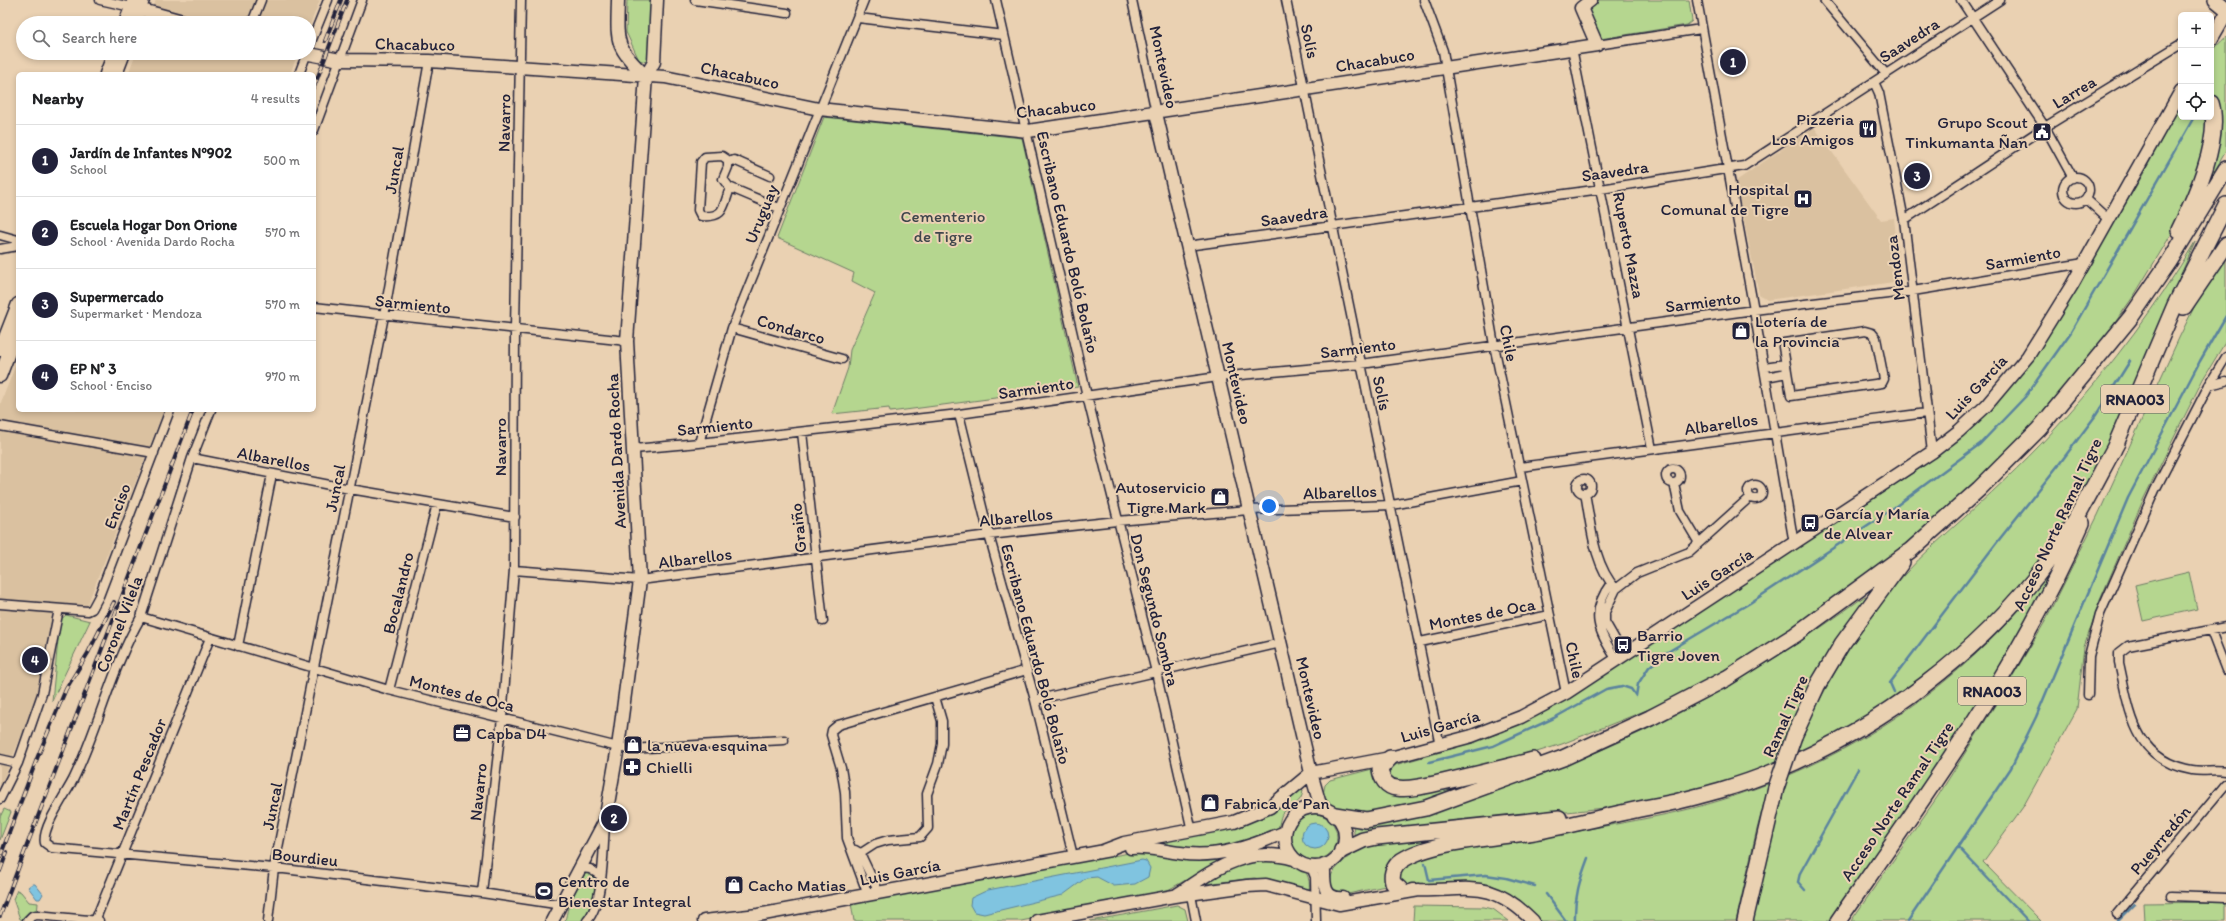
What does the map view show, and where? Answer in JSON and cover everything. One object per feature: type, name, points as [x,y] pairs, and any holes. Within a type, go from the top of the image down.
[{"type":"highway","points":[[2148,291],[2187,215],[2198,187],[2212,134],[2213,120]]},
{"type":"highway","name":"RNA003","points":[[1911,550],[1979,489],[2039,429],[2107,348],[2185,237],[2226,169]]},
{"type":"highway","name":"Acceso Norte Ramal Tigre","points":[[1838,921],[1962,742],[2018,647],[2067,556],[2117,443],[2175,305],[2226,205]]},
{"type":"highway","points":[[2154,355],[2201,279],[2226,245]]},
{"type":"highway","points":[[1400,889],[1394,883],[1393,871],[1399,862],[1414,854],[1477,840],[1537,831],[1719,790],[1768,774],[1805,758],[1856,731],[1902,701],[1947,667],[1985,632],[2042,569],[2076,520],[2117,443]]},
{"type":"highway","points":[[1329,811],[1366,820],[1426,808],[1563,758],[1650,718],[1727,678],[1795,635],[1911,550]]},
{"type":"highway","name":"Ramal Tigre","points":[[1745,921],[1776,788],[1794,736],[1817,686],[1842,644],[1911,550]]},
{"type":"highway","points":[[1390,758],[1380,768],[1385,782],[1397,788],[1423,786],[1485,773],[1607,737]]},
{"type":"highway","points":[[1342,850],[1362,840],[1377,837],[1624,812]]},
{"type":"main road","points":[[2215,0],[2225,14]]},
{"type":"street","points":[[100,0],[137,4],[170,16]]},
{"type":"street","points":[[255,16],[261,0]]},
{"type":"street","points":[[316,28],[328,0]]},
{"type":"street","points":[[316,125],[362,0]]},
{"type":"street","name":"Navarro","points":[[482,893],[502,718],[514,570],[515,329],[521,0]]},
{"type":"street","points":[[618,0],[617,32],[619,45],[630,62],[646,76]]},
{"type":"street","name":"Avenida Dardo Rocha","points":[[587,921],[594,909],[601,876],[605,821],[618,747],[640,580],[628,341],[646,76],[654,62],[657,0]]},
{"type":"street","points":[[695,0],[788,13]]},
{"type":"street","name":"Uruguay","points":[[699,443],[732,328],[864,0]]},
{"type":"street","name":"Escribano Eduardo Boló Bolaño","points":[[996,0],[1028,132],[1087,396]]},
{"type":"street","name":"Montevideo","points":[[1132,0],[1156,113],[1311,773],[1316,792],[1329,811]]},
{"type":"street","name":"Solís","points":[[1286,0],[1361,364],[1392,505],[1440,746]]},
{"type":"street","name":"Chile","points":[[1424,0],[1443,51],[1494,345],[1566,693]]},
{"type":"street","points":[[1591,0],[1579,4],[1597,45]]},
{"type":"street","points":[[1697,0],[1701,29],[1766,377],[1794,544]]},
{"type":"street","points":[[1824,0],[1886,74]]},
{"type":"street","points":[[1961,0],[2045,127],[2073,178]]},
{"type":"street","name":"Saavedra","points":[[1187,246],[1601,189],[1727,170],[1744,166],[2000,0]]},
{"type":"street","points":[[129,16],[137,4]]},
{"type":"street","points":[[136,16],[137,4]]},
{"type":"street","points":[[2214,23],[2225,14]]},
{"type":"street","points":[[2214,34],[2225,14]]},
{"type":"street","points":[[858,18],[1004,35]]},
{"type":"street","name":"Chacabuco","points":[[316,54],[340,60],[429,61],[665,77],[819,109],[1028,132],[1156,113],[1305,88],[1701,29]]},
{"type":"street","name":"Larrea","points":[[1904,220],[2045,127],[2178,46]]},
{"type":"street","name":"Ruperto Mazza","points":[[1572,48],[1652,449]]},
{"type":"street","points":[[107,72],[111,60]]},
{"type":"street","points":[[117,72],[121,60]]},
{"type":"street","points":[[300,72],[303,60]]},
{"type":"street","name":"Juncal","points":[[268,921],[274,868],[315,669],[384,316],[429,61]]},
{"type":"street","name":"Mendoza","points":[[1874,82],[1879,93],[1904,220],[1926,413],[1932,452]]},
{"type":"street","name":"Luis García","points":[[1103,850],[1124,843],[1234,822],[1270,807],[1311,773],[1390,758],[1440,746],[1508,723],[1566,693],[1932,452],[1959,431],[2006,384],[2043,333],[2109,220],[2178,96]]},
{"type":"street","points":[[728,163],[722,156],[705,157],[702,159],[699,213],[705,216],[718,215],[721,212],[730,188]]},
{"type":"street","points":[[770,176],[734,160],[728,163],[723,179],[730,188],[779,208]]},
{"type":"street","points":[[2073,178],[2081,178],[2087,184],[2089,191],[2086,199],[2074,203],[2064,195],[2064,187],[2073,178]]},
{"type":"street","points":[[2086,199],[2109,220]]},
{"type":"street","points":[[0,234],[16,239]]},
{"type":"street","points":[[0,250],[16,246]]},
{"type":"street","name":"Sarmiento","points":[[634,449],[959,414],[1218,378],[1361,364],[1754,310],[1913,292],[2084,263]]},
{"type":"street","name":"Sarmiento","points":[[316,307],[384,316],[628,341]]},
{"type":"street","points":[[0,350],[16,309]]},
{"type":"street","name":"Condarco","points":[[732,328],[842,359]]},
{"type":"street","points":[[1865,331],[1872,333],[1876,338],[1884,379],[1877,385],[1792,397],[1790,395],[1787,373],[1783,346],[1787,341],[1865,331]]},
{"type":"street","points":[[0,376],[16,334]]},
{"type":"street","points":[[2088,695],[2089,656],[2100,614],[2155,490],[2209,385],[2226,357]]},
{"type":"street","points":[[1764,367],[1785,364]]},
{"type":"street","points":[[1766,377],[1787,373]]},
{"type":"street","points":[[2209,385],[2226,381]]},
{"type":"street","name":"Don Segundo Sombra","points":[[1087,396],[1117,521],[1156,672],[1192,831]]},
{"type":"street","name":"Enciso","points":[[59,609],[88,611],[92,608],[99,596],[169,412]]},
{"type":"street","name":"Coronel Vilela","points":[[45,843],[45,833],[74,778],[98,722],[130,636],[141,617],[192,458],[209,412]]},
{"type":"street","name":"Albarellos","points":[[1520,467],[1926,413]]},
{"type":"street","name":"Escribano Eduardo Boló Bolaño","points":[[959,414],[989,534],[1035,700],[1073,856]]},
{"type":"street","points":[[0,426],[154,453]]},
{"type":"street","name":"Graiño","points":[[802,432],[824,621]]},
{"type":"street","name":"Albarellos","points":[[192,458],[350,489],[515,517]]},
{"type":"street","points":[[238,646],[272,474]]},
{"type":"street","name":"Albarellos","points":[[514,570],[640,580],[989,534],[1117,521],[1249,510],[1392,505],[1522,481]]},
{"type":"street","points":[[1674,483],[1680,511],[1699,543]]},
{"type":"street","points":[[1585,493],[1596,547],[1613,586],[1605,612],[1605,622],[1620,657]]},
{"type":"street","points":[[1613,586],[1637,573],[1679,558],[1699,543],[1750,497]]},
{"type":"street","name":"Bocalandro","points":[[389,690],[437,504]]},
{"type":"street","points":[[0,604],[59,609],[42,694],[18,763],[0,799]]},
{"type":"street","name":"Montes de Oca","points":[[1420,642],[1550,615]]},
{"type":"street","name":"Montes de Oca","points":[[141,617],[389,690],[618,747],[630,749],[784,740]]},
{"type":"street","points":[[2226,627],[2128,646],[2122,649],[2119,653],[2119,662],[2132,721],[2146,744],[2170,764],[2194,771],[2226,771]]},
{"type":"street","points":[[2211,631],[2226,670]]},
{"type":"street","name":"Martín Pescador","points":[[96,921],[210,638]]},
{"type":"street","points":[[1035,700],[1281,643]]},
{"type":"street","points":[[874,894],[846,832],[845,792],[841,768],[830,735],[832,730],[838,725],[1027,670]]},
{"type":"street","points":[[857,855],[875,844],[888,840],[920,837],[928,828],[927,794],[938,764],[942,744],[942,720],[935,697]]},
{"type":"street","points":[[0,759],[18,763]]},
{"type":"street","points":[[1316,792],[1322,778],[1334,769]]},
{"type":"street","name":"Montevideo","points":[[1303,809],[1310,788],[1311,773]]},
{"type":"street","name":"Pueyrredón","points":[[2117,914],[2226,784]]},
{"type":"street","points":[[1174,896],[1215,870],[1239,858],[1278,854],[1294,859],[1311,867],[1324,866],[1331,862],[1342,850],[1345,835],[1343,828],[1329,811],[1316,807],[1303,809],[1291,818],[1285,832],[1287,846],[1294,859]]},
{"type":"street","name":"Avenida Dardo Rocha","points":[[557,915],[605,821]]},
{"type":"street","name":"Luis García","points":[[704,921],[758,915],[1103,850],[1140,847],[1180,854],[1207,854],[1251,846],[1285,832]]},
{"type":"street","name":"Bourdieu","points":[[45,843],[52,848],[274,868],[482,893],[557,915]]},
{"type":"street","points":[[1324,866],[1324,887],[1330,896],[1335,898],[1400,889],[1419,890],[1480,888],[1507,900],[1533,921]]},
{"type":"street","points":[[1311,867],[1315,877],[1314,900],[1316,921]]},
{"type":"street","points":[[581,868],[590,869],[601,876]]},
{"type":"street","points":[[1037,921],[1090,916],[1174,896],[1191,895],[1247,886],[1266,886],[1332,904],[1347,904],[1419,890]]},
{"type":"street","points":[[1314,900],[1324,887]]},
{"type":"street","points":[[1191,895],[1196,921]]},
{"type":"street","points":[[2171,896],[2226,898]]},
{"type":"street","points":[[27,921],[32,916],[37,915],[99,921]]},
{"type":"shaded area","points":[[156,0],[320,0],[313,16],[150,16]]},
{"type":"shaded area","points":[[133,60],[295,60],[291,72],[129,72]]},
{"type":"shaded area","name":"Hospital Comunal de Tigre","points":[[1814,127],[1881,220],[1894,218],[1901,281],[1767,300],[1759,294],[1736,181]]},
{"type":"shaded area","points":[[16,364],[16,412],[163,412],[86,608],[55,605],[41,689],[0,787],[0,405]]},
{"type":"green space","points":[[627,0],[651,0],[648,58],[646,62],[639,60],[626,32]]},
{"type":"green space","points":[[1599,0],[1689,0],[1692,21],[1687,25],[1600,39],[1588,12]]},
{"type":"green space","points":[[2226,37],[2226,151],[2191,212],[2210,120],[2214,120],[2214,50]]},
{"type":"green space","points":[[2178,109],[2178,120],[2209,120],[2203,159],[2175,228],[2135,294],[2093,354],[2020,440],[1945,512],[1897,553],[1776,640],[1674,699],[1562,744],[1496,765],[1407,785],[1388,779],[1388,767],[1503,732],[1548,710],[1922,467],[1952,445],[1986,413],[2062,312],[2142,176]]},
{"type":"green space","name":"Cementerio de Tigre","points":[[824,117],[1022,138],[1078,387],[890,412],[889,408],[832,414],[848,368],[850,350],[875,293],[852,281],[854,273],[777,238]]},
{"type":"green space","points":[[2195,242],[2092,479],[2044,558],[2019,588],[1953,655],[1904,694],[1821,745],[1710,789],[1623,806],[1492,820],[1355,840],[1353,825],[1502,787],[1599,751],[1645,730],[1736,681],[1823,626],[1865,596],[1868,597],[1820,666],[1800,705],[1801,737],[1823,694],[1847,653],[1860,632],[1888,594],[1904,575],[1934,545],[2016,469],[2064,419],[2100,377],[2134,333],[2166,288]]},
{"type":"green space","points":[[2226,257],[2226,341],[2203,379],[2144,498],[2100,600],[2084,647],[2077,709],[2023,807],[1983,862],[2041,921],[1851,921],[1938,796],[1999,699],[2046,620],[2098,515],[2200,295]]},
{"type":"green space","points":[[2054,565],[2055,566],[1996,676],[1933,777],[1834,921],[1751,921],[1767,792],[1736,921],[1538,921],[1511,896],[1490,884],[1408,886],[1399,884],[1396,869],[1441,851],[1578,831],[1681,811],[1725,799],[1774,782],[1821,761],[1866,736],[1909,709],[1949,678],[1987,643],[2022,606]]},
{"type":"green space","points":[[2189,572],[2197,609],[2143,621],[2135,585]]},
{"type":"green space","points":[[66,615],[90,621],[52,701],[60,620]]},
{"type":"green space","points":[[1380,767],[1382,786],[1487,776],[1449,796],[1365,816],[1334,808],[1326,801],[1323,794],[1325,785],[1330,780]]},
{"type":"green space","points":[[1301,788],[1303,790],[1301,798],[1282,814],[1278,828],[1259,837],[1235,844],[1210,848],[1185,848],[1155,842],[1236,825]]},
{"type":"green space","points":[[4,809],[11,812],[0,840],[0,817]]},
{"type":"green space","points":[[1314,814],[1327,818],[1333,824],[1337,837],[1333,850],[1327,856],[1314,860],[1301,856],[1295,850],[1291,837],[1295,824],[1301,818]]},
{"type":"green space","points":[[1479,831],[1408,854],[1390,885],[1343,895],[1336,893],[1331,887],[1331,877],[1334,871],[1362,846]]},
{"type":"green space","points":[[1135,852],[1229,856],[1166,891],[1130,900],[1021,921],[854,921],[851,903]]},
{"type":"green space","points":[[1261,858],[1288,862],[1296,864],[1302,868],[1307,874],[1309,881],[1309,892],[1281,882],[1254,878],[1205,884],[1219,873]]},
{"type":"green space","points":[[591,871],[596,878],[596,884],[590,911],[584,921],[565,921],[570,900],[576,886],[585,875]]},
{"type":"green space","points":[[17,890],[21,892],[29,902],[38,903],[37,915],[27,921],[20,919],[13,899]]},
{"type":"green space","points":[[2226,902],[2226,921],[2144,921],[2143,903]]},
{"type":"green space","points":[[1177,905],[1185,909],[1188,921],[1090,921]]},
{"type":"green space","points":[[1414,906],[1484,907],[1493,909],[1509,921],[1413,921]]},
{"type":"water","points":[[1315,823],[1324,827],[1328,836],[1324,845],[1315,849],[1306,845],[1302,836],[1306,827]]},
{"type":"water","points":[[1142,860],[1146,861],[1150,868],[1148,877],[1135,884],[1114,886],[1097,877],[1086,878],[1063,895],[984,914],[974,912],[970,905],[971,898],[988,890]]},
{"type":"water","points":[[35,884],[43,894],[40,899],[37,899],[28,887]]},
{"type":"waterway","points":[[1636,696],[1638,684],[1649,667],[1666,653],[1750,603],[1892,509],[1980,444],[2025,397],[2071,332],[2192,120]]},
{"type":"waterway","points":[[1908,921],[2011,768],[2036,717],[2128,498],[2200,361],[2226,316]]},
{"type":"waterway","points":[[1894,692],[1890,683],[2096,415],[2130,361]]},
{"type":"waterway","points":[[1429,762],[1493,746],[1554,718],[1606,689],[1622,686],[1631,689],[1636,696]]},
{"type":"waterway","points":[[1805,890],[1798,882],[1800,873],[1858,769]]},
{"type":"waterway","points":[[1958,847],[2028,921]]},
{"type":"waterway","points":[[1575,921],[1575,904],[1578,889],[1588,858]]},
{"type":"waterway","points":[[1425,863],[1429,880],[1486,875],[1506,878],[1535,886]]},
{"type":"waterway","points":[[1546,894],[1566,921]]},
{"type":"waterway","points":[[2118,921],[2135,904]]},
{"type":"railway","points":[[325,41],[341,0]]},
{"type":"railway","points":[[316,82],[347,0]]},
{"type":"railway","points":[[0,916],[192,412]]},
{"type":"railway","points":[[0,857],[38,756],[66,689],[88,653],[114,602]]},
{"type":"railway","points":[[0,871],[7,852]]},
{"type":"place","name":"Jardín de Infantes Nº902","points":[[1733,62]]},
{"type":"place","name":"Pizzeria Los Amigos","points":[[1868,129]]},
{"type":"place","name":"Grupo Scout Tinkumanta Ñan","points":[[2042,132]]},
{"type":"place","name":"Supermercado","points":[[1917,176]]},
{"type":"place","name":"Hospital Comunal de Tigre","points":[[1803,199]]},
{"type":"place","name":"Lotería de la Provincia","points":[[1741,331]]},
{"type":"place","name":"Autoservicio Tigre Mark","points":[[1220,497]]},
{"type":"place","name":"García y María de Alvear","points":[[1810,523]]},
{"type":"place","name":"Barrio Tigre Joven","points":[[1623,645]]},
{"type":"place","name":"EP N° 3","points":[[35,660]]},
{"type":"place","name":"Capba D4","points":[[462,733]]},
{"type":"place","name":"la nueva esquina","points":[[633,745]]},
{"type":"place","name":"Chielli","points":[[632,767]]},
{"type":"place","name":"Fabrica de Pan","points":[[1210,803]]},
{"type":"place","name":"Escuela Hogar Don Orione","points":[[614,818]]},
{"type":"place","name":"Cacho Matias","points":[[734,885]]},
{"type":"place","name":"Centro de Bienestar Integral","points":[[544,891]]}]
